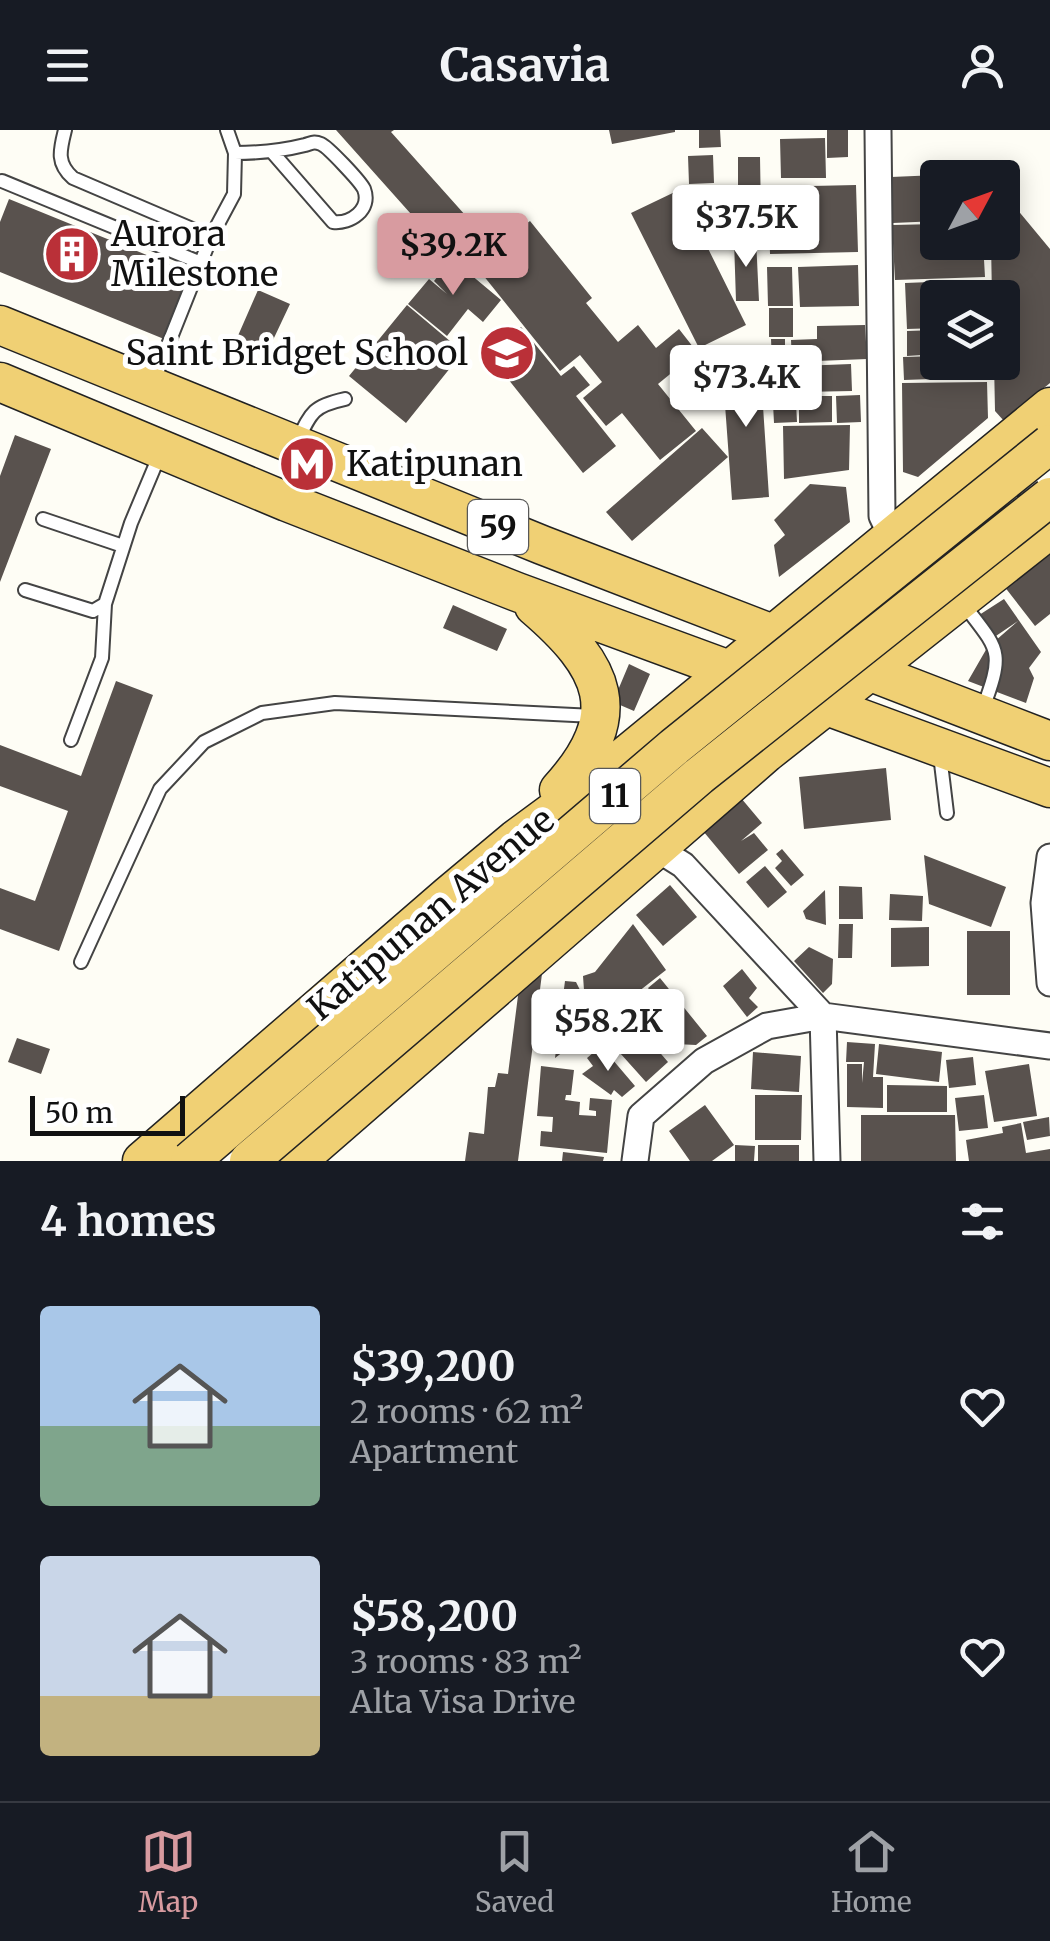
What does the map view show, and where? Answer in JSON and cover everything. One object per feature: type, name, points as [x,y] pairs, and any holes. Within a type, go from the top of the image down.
[{"type":"main road","name":"59","points":[[0,325],[685,600],[1050,741]]},
{"type":"main road","name":"59","points":[[0,382],[517,592],[1050,788]]},
{"type":"main road","name":"Katipunan Avenue","points":[[142,1161],[449,894],[596,780],[1050,407]]},
{"type":"main road","points":[[1050,418],[1050,442]]},
{"type":"main road","name":"Katipunan Avenue","points":[[190,1161],[674,747],[1050,442]]},
{"type":"main road","points":[[971,470],[1040,536]]},
{"type":"main road","name":"Katipunan Avenue","points":[[248,1161],[699,776],[1050,497]]},
{"type":"main road","name":"11","points":[[297,1161],[766,754],[1040,536]]},
{"type":"main road","points":[[685,600],[728,606],[770,605],[841,579]]},
{"type":"main road","points":[[516,839],[580,766],[592,747],[600,716],[599,687],[585,656],[562,630],[517,592]]},
{"type":"main road","points":[[766,754],[828,730],[878,725]]},
{"type":"main road","points":[[596,780],[656,848]]},
{"type":"main road","points":[[449,894],[456,936],[468,952],[484,964],[525,962]]},
{"type":"main road","points":[[398,938],[428,941],[442,950],[464,973],[477,1002]]},
{"type":"street","points":[[878,130],[882,516],[892,537]]},
{"type":"street","points":[[656,848],[683,865],[823,1016],[826,1161]]},
{"type":"street","points":[[1050,857],[1044,903],[1050,983]]},
{"type":"street","points":[[634,1161],[641,1116],[704,1060],[767,1026],[823,1016],[1050,1046]]},
{"type":"lane","points":[[65,130],[60,154],[62,168],[72,178],[211,237]]},
{"type":"lane","points":[[152,387],[211,237],[234,194],[235,153],[228,130]]},
{"type":"lane","points":[[235,153],[273,153],[314,142],[324,145],[363,187],[362,208],[347,222],[332,222],[273,153]]},
{"type":"lane","points":[[2,181],[201,263]]},
{"type":"lane","points":[[296,444],[310,415],[321,404],[345,399]]},
{"type":"lane","points":[[71,740],[102,658],[105,604],[123,546],[162,450]]},
{"type":"lane","points":[[44,519],[123,546]]},
{"type":"lane","points":[[24,590],[93,611],[105,604]]},
{"type":"lane","points":[[959,599],[993,643],[998,656],[982,714]]},
{"type":"lane","points":[[81,962],[160,789],[204,742],[262,713],[336,703],[600,716]]},
{"type":"lane","points":[[939,747],[947,813]]},
{"type":"building","points":[[336,130],[394,130],[391,132],[474,225],[444,251]]},
{"type":"building","points":[[609,130],[675,130],[675,132],[612,144]]},
{"type":"building","points":[[699,130],[720,130],[721,147],[699,148]]},
{"type":"building","points":[[827,130],[848,130],[848,157],[827,158]]},
{"type":"building","points":[[825,138],[826,178],[781,178],[780,139]]},
{"type":"building","points":[[713,155],[714,183],[689,184],[688,156]]},
{"type":"building","points":[[738,157],[760,157],[761,215],[738,215]]},
{"type":"building","points":[[920,176],[920,222],[893,223],[891,177]]},
{"type":"building","points":[[856,185],[858,252],[770,254],[768,187]]},
{"type":"building","points":[[679,190],[746,325],[699,348],[631,213]]},
{"type":"building","name":"Aurora Milestone","points":[[9,199],[191,273],[164,339],[0,272],[0,222]]},
{"type":"building","points":[[1020,213],[1050,249],[1050,383],[1004,421],[995,411],[994,380],[1020,380],[1020,280],[992,280],[991,260],[1020,260]]},
{"type":"building","points":[[530,221],[592,298],[586,303],[618,342],[638,325],[656,348],[679,329],[697,352],[658,384],[696,431],[660,460],[622,413],[606,426],[583,398],[602,382],[580,355],[560,371],[475,265]]},
{"type":"building","points":[[920,224],[920,260],[984,260],[985,277],[895,280],[892,225]]},
{"type":"building","points":[[756,239],[759,301],[736,301],[734,240]]},
{"type":"building","points":[[452,259],[501,300],[483,322],[468,309],[447,336],[408,304],[429,279],[447,294],[434,281]]},
{"type":"building","points":[[858,265],[859,306],[800,307],[798,267]]},
{"type":"building","points":[[767,267],[792,267],[793,306],[768,306]]},
{"type":"building","points":[[920,282],[920,329],[907,329],[905,283]]},
{"type":"building","points":[[258,290],[290,304],[265,357],[237,338]]},
{"type":"building","points":[[407,305],[463,352],[406,423],[349,376]]},
{"type":"building","points":[[769,308],[793,308],[793,337],[769,337]]},
{"type":"building","points":[[865,325],[867,359],[792,362],[791,340],[817,339],[817,326]]},
{"type":"building","points":[[521,327],[561,376],[574,366],[590,385],[576,396],[616,446],[583,473],[488,354]]},
{"type":"building","points":[[907,331],[920,331],[920,355],[907,356]]},
{"type":"building","points":[[771,339],[785,339],[785,362],[772,362]]},
{"type":"building","points":[[903,357],[920,357],[920,379],[904,380]]},
{"type":"building","points":[[760,361],[769,497],[732,500],[722,364]]},
{"type":"building","points":[[794,363],[797,422],[774,423],[771,364]]},
{"type":"building","points":[[851,364],[852,391],[801,392],[800,366]]},
{"type":"building","points":[[987,382],[988,418],[918,477],[903,472],[902,383]]},
{"type":"building","points":[[860,395],[861,422],[837,423],[836,396]]},
{"type":"building","points":[[799,396],[832,396],[832,422],[799,423]]},
{"type":"building","points":[[850,425],[849,470],[784,479],[783,426]]},
{"type":"building","points":[[702,428],[728,457],[632,541],[606,512]]},
{"type":"building","points":[[15,435],[51,449],[0,582],[0,476]]},
{"type":"building","points":[[810,484],[846,487],[850,522],[779,577],[774,545],[785,535],[774,520]]},
{"type":"building","points":[[1050,549],[1050,614],[1035,626],[1004,586]]},
{"type":"building","points":[[1004,599],[1041,652],[1029,668],[1034,678],[1026,703],[968,681],[987,648],[1018,621],[990,640],[976,617]]},
{"type":"building","points":[[453,605],[507,629],[497,651],[443,628]]},
{"type":"building","points":[[629,664],[650,674],[634,711],[613,702]]},
{"type":"building","points":[[116,681],[153,695],[59,951],[0,929],[0,888],[35,901],[68,811],[0,786],[0,745],[81,776]]},
{"type":"building","points":[[886,768],[891,820],[804,829],[799,777]]},
{"type":"building","points":[[741,798],[762,823],[741,841],[754,833],[768,850],[739,874],[703,831]]},
{"type":"building","points":[[782,849],[804,875],[791,886],[775,868],[782,861],[776,854]]},
{"type":"building","points":[[924,855],[1006,887],[991,927],[929,904]]},
{"type":"building","points":[[765,866],[787,892],[768,908],[746,882]]},
{"type":"building","points":[[670,885],[697,917],[663,946],[636,915]]},
{"type":"building","points":[[839,886],[862,887],[863,919],[839,919]]},
{"type":"building","points":[[825,890],[826,925],[806,919],[803,911]]},
{"type":"building","points":[[890,894],[923,896],[922,921],[889,920]]},
{"type":"building","points":[[633,924],[666,970],[601,1021],[584,990],[583,976],[595,972]]},
{"type":"building","points":[[839,924],[853,924],[852,958],[838,958]]},
{"type":"building","points":[[929,927],[929,966],[891,967],[891,928]]},
{"type":"building","points":[[967,931],[1010,931],[1010,995],[967,995]]},
{"type":"building","points":[[809,947],[833,959],[832,984],[823,993],[794,961]]},
{"type":"building","points":[[543,966],[518,1161],[465,1161],[469,1132],[484,1134],[488,1087],[495,1087],[498,1073],[508,1074],[519,988]]},
{"type":"building","points":[[742,969],[757,988],[749,998],[758,1007],[747,1017],[723,986]]},
{"type":"building","points":[[660,978],[707,1036],[696,1045],[675,1044],[665,1054],[623,1010],[643,992],[649,999],[654,996],[648,988]]},
{"type":"building","points":[[565,981],[576,982],[583,996],[578,1041],[584,1036],[589,1043],[576,1042],[555,1058]]},
{"type":"building","points":[[643,1033],[668,1062],[646,1082],[620,1053]]},
{"type":"building","points":[[17,1038],[50,1049],[41,1074],[8,1062]]},
{"type":"building","points":[[847,1042],[875,1044],[873,1077],[883,1077],[883,1108],[847,1107],[847,1064],[862,1064],[862,1083],[864,1062],[846,1062]]},
{"type":"building","points":[[879,1044],[942,1052],[939,1082],[876,1074]]},
{"type":"building","points":[[601,1046],[635,1086],[622,1097],[614,1090],[611,1095],[582,1074],[593,1066],[587,1058]]},
{"type":"building","points":[[753,1052],[801,1056],[799,1092],[751,1089]]},
{"type":"building","points":[[973,1057],[976,1085],[949,1088],[946,1060]]},
{"type":"building","points":[[1029,1064],[1037,1116],[994,1122],[985,1071]]},
{"type":"building","points":[[541,1066],[574,1070],[571,1095],[566,1095],[565,1100],[580,1102],[579,1115],[596,1116],[596,1111],[589,1110],[590,1098],[612,1100],[607,1153],[540,1146],[541,1131],[552,1132],[553,1117],[537,1116]]},
{"type":"building","points":[[887,1085],[947,1086],[947,1112],[887,1112]]},
{"type":"building","points":[[755,1095],[802,1095],[801,1140],[755,1140]]},
{"type":"building","points":[[984,1095],[988,1128],[959,1131],[955,1098]]},
{"type":"building","points":[[705,1105],[734,1145],[712,1161],[690,1161],[669,1131]]},
{"type":"building","points":[[861,1115],[955,1115],[956,1161],[861,1161]]},
{"type":"building","points":[[1049,1117],[1050,1136],[1027,1140],[1023,1122]]},
{"type":"building","points":[[1021,1123],[1026,1153],[1050,1149],[1050,1161],[969,1161],[966,1140],[1003,1133],[1002,1127]]},
{"type":"building","points":[[735,1145],[755,1146],[754,1161],[735,1161]]},
{"type":"building","points":[[758,1145],[799,1145],[799,1161],[758,1161]]},
{"type":"building","points":[[563,1152],[604,1157],[603,1161],[562,1161]]},
{"type":"place","name":"Aurora Milestone","points":[[72,254]]},
{"type":"place","name":"Saint Bridget School","points":[[507,353]]},
{"type":"place","name":"Katipunan","points":[[307,464]]}]
